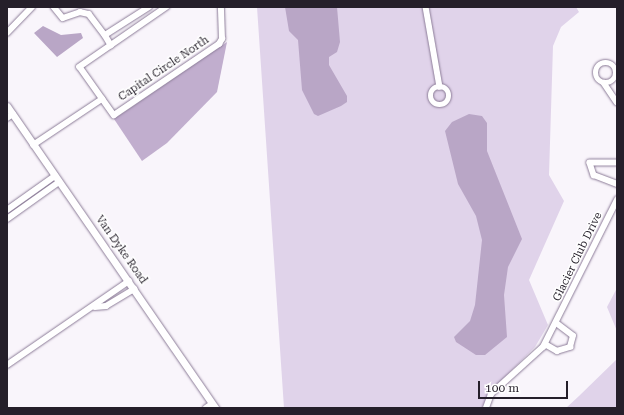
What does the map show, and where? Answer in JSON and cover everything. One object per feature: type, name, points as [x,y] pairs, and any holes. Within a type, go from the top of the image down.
[{"type":"street","points":[[7,33],[32,7]]},
{"type":"street","points":[[54,7],[63,18],[80,12],[88,7]]},
{"type":"street","points":[[105,35],[149,7]]},
{"type":"street","points":[[33,145],[102,99],[80,67],[167,7]]},
{"type":"street","name":"Capital Circle North","points":[[102,99],[114,115],[212,48],[222,39],[221,7]]},
{"type":"street","points":[[426,7],[440,87]]},
{"type":"street","points":[[80,12],[89,14],[111,45]]},
{"type":"street","points":[[604,83],[617,102]]},
{"type":"street","name":"Van Dyke Road","points":[[7,106],[10,116],[33,145],[129,281],[211,407]]},
{"type":"street","points":[[617,163],[590,163],[594,175],[617,184]]},
{"type":"street","points":[[7,210],[57,179]]},
{"type":"street","points":[[7,218],[57,179]]},
{"type":"street","name":"Glacier Club Drive","points":[[486,408],[491,394],[526,366],[545,344],[617,200]]},
{"type":"street","points":[[7,365],[95,307],[129,281]]},
{"type":"street","points":[[95,307],[106,306],[134,289]]},
{"type":"street","points":[[545,344],[557,350],[570,347],[573,341],[570,332],[556,324]]},
{"type":"shaded area","points":[[257,7],[576,7],[579,12],[561,27],[553,46],[549,175],[564,201],[529,280],[548,325],[535,347],[488,394],[482,408],[284,408]]},
{"type":"shaded area","points":[[285,7],[337,7],[340,42],[337,52],[329,57],[329,65],[347,96],[347,102],[318,116],[314,114],[302,90],[298,40],[289,31]]},
{"type":"shaded area","points":[[43,26],[61,35],[81,33],[83,38],[57,57],[34,33]]},
{"type":"shaded area","points":[[227,42],[217,92],[167,143],[142,161],[114,119]]},
{"type":"shaded area","points":[[469,114],[482,116],[487,123],[487,151],[522,239],[508,267],[504,295],[507,337],[485,355],[476,355],[456,342],[454,337],[470,321],[475,305],[482,240],[476,216],[458,184],[445,131],[452,122]]},
{"type":"shaded area","points":[[617,288],[617,331],[607,307]]},
{"type":"shaded area","points":[[617,359],[617,408],[566,408],[579,396]]}]
